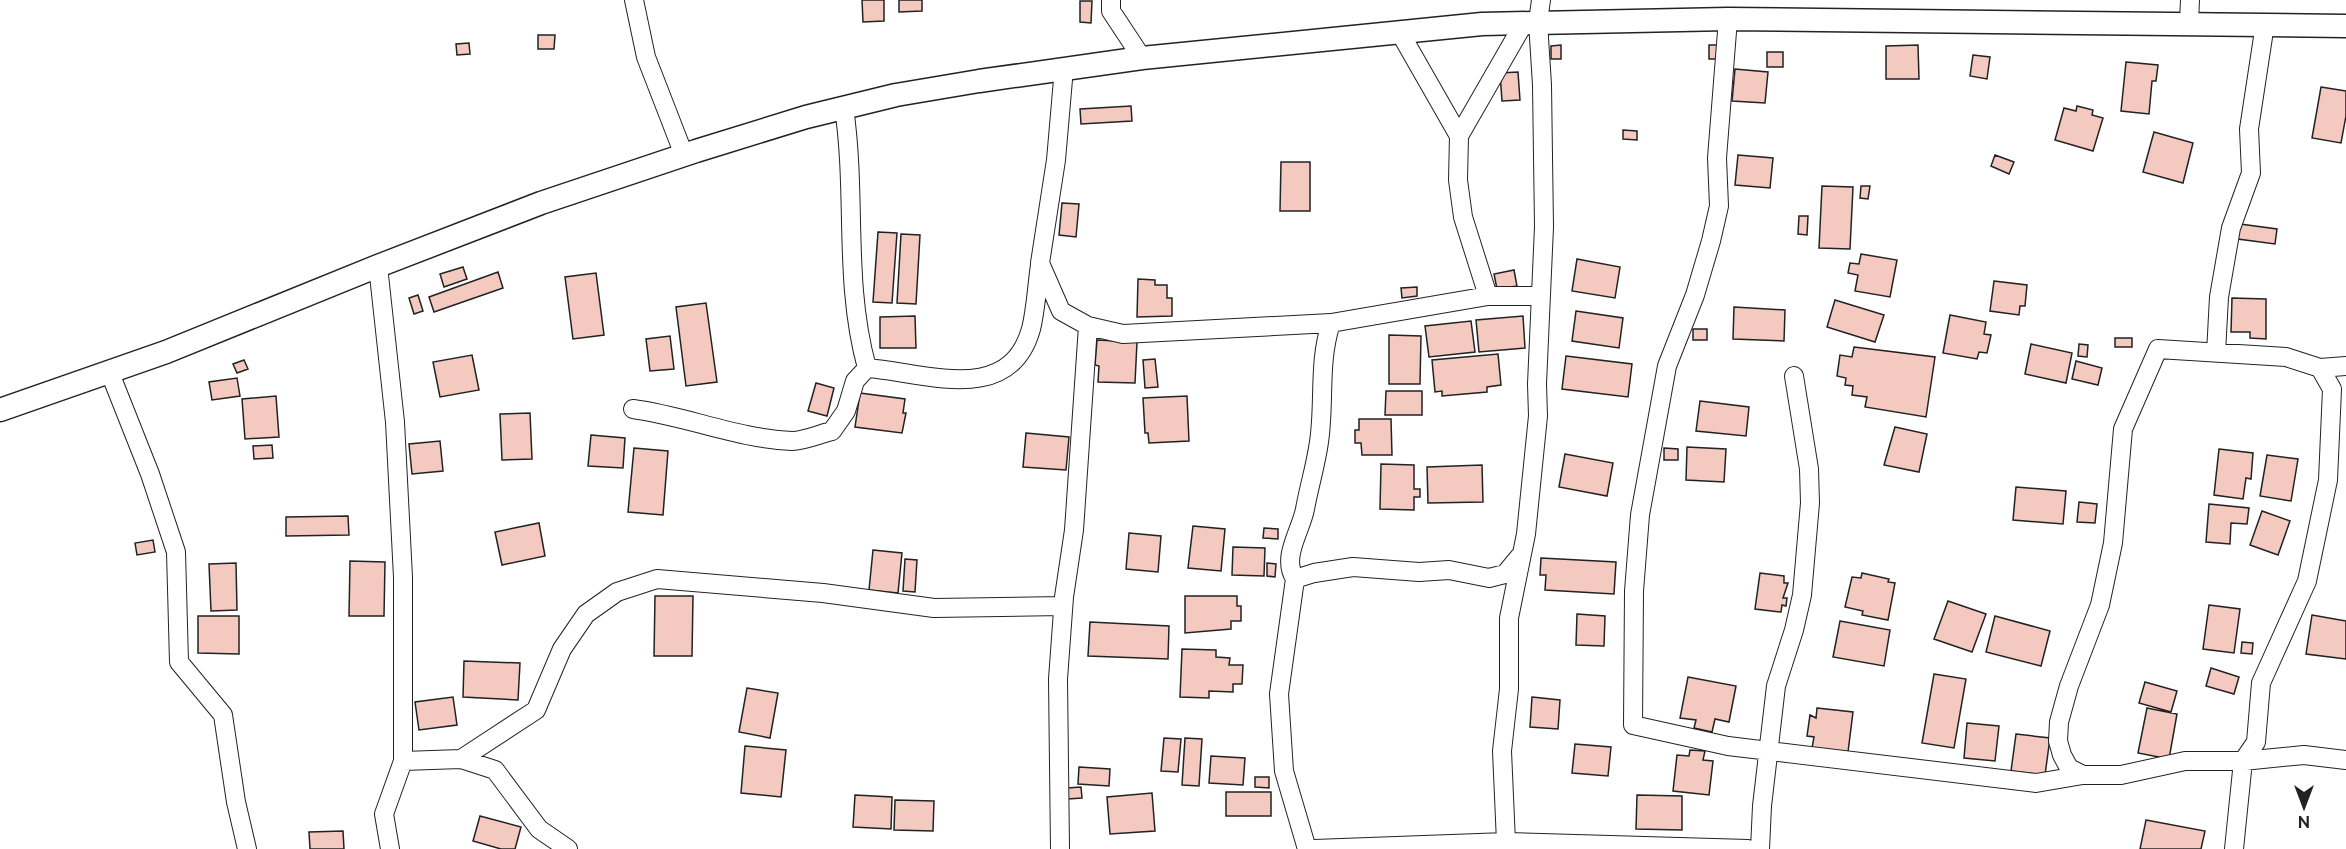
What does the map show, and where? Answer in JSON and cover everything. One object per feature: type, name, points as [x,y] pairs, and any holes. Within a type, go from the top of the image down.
[{"type":"street","points":[[634,0],[646,57],[684,155]]},
{"type":"street","points":[[1111,0],[1111,11],[1142,58]]},
{"type":"street","points":[[2189,22],[2190,0]]},
{"type":"street","points":[[1488,296],[1463,217],[1458,180],[1459,136],[1534,15]]},
{"type":"street","points":[[1506,842],[1502,752],[1509,689],[1509,618],[1521,555],[1537,436],[1544,227],[1542,85],[1534,15]]},
{"type":"street","points":[[0,410],[110,373],[541,203],[684,155],[896,95],[1142,58],[1534,15],[1728,19],[2189,22],[2346,26]]},
{"type":"street","points":[[1728,19],[1717,159],[1719,206],[1695,295],[1667,366],[1641,515],[1634,591],[1633,725],[1728,746],[2036,783],[2083,775],[2121,775],[2185,761],[2243,761],[2304,755],[2346,760]]},
{"type":"street","points":[[2216,353],[2219,297],[2229,240],[2250,173],[2248,129],[2265,24]]},
{"type":"street","points":[[1400,31],[1459,136]]},
{"type":"street","points":[[867,368],[963,381],[1000,372],[1019,358],[1031,329],[1056,160],[1064,68]]},
{"type":"street","points":[[844,108],[849,144],[852,275],[857,330],[867,368]]},
{"type":"street","points":[[1040,263],[1061,311],[1088,326],[1123,334],[1331,323],[1488,296],[1540,296]]},
{"type":"street","points":[[378,266],[395,422],[403,577],[403,761],[384,814],[390,849]]},
{"type":"street","points":[[1307,849],[1284,771],[1279,694],[1295,579],[1291,563],[1293,539],[1304,513],[1319,442],[1322,363],[1331,323]]},
{"type":"street","points":[[1059,849],[1058,679],[1063,606],[1074,530],[1088,326]]},
{"type":"street","points":[[2083,775],[2069,768],[2062,755],[2058,741],[2059,722],[2069,686],[2093,626],[2105,582],[2113,543],[2123,429],[2158,349],[2286,357],[2320,368],[2346,366]]},
{"type":"street","points":[[633,408],[793,441],[832,431],[846,411],[855,381],[867,368]]},
{"type":"street","points":[[2234,849],[2243,761],[2256,742],[2261,683],[2307,581],[2328,480],[2332,389],[2320,368]]},
{"type":"street","points":[[110,373],[150,474],[176,552],[179,662],[223,715],[236,802],[247,849]]},
{"type":"street","points":[[1760,849],[1762,806],[1776,686],[1794,630],[1802,595],[1810,503],[1809,469],[1794,376]]},
{"type":"street","points":[[1295,579],[1314,573],[1353,567],[1419,572],[1449,570],[1489,578],[1505,574],[1521,555]]},
{"type":"street","points":[[461,759],[536,710],[562,649],[586,614],[617,592],[657,579],[823,593],[934,609],[1063,606]]},
{"type":"street","points":[[403,761],[461,759],[495,770],[538,829],[568,849]]},
{"type":"street","points":[[1314,849],[1506,842],[1748,849]]},
{"type":"building","points":[[862,0],[884,0],[884,21],[863,22]]},
{"type":"building","points":[[899,0],[922,0],[922,11],[899,12]]},
{"type":"building","points":[[1080,1],[1092,1],[1091,23],[1080,22]]},
{"type":"building","points":[[538,35],[555,35],[554,49],[538,49]]},
{"type":"building","points":[[469,43],[470,54],[457,55],[456,44]]},
{"type":"building","points":[[1561,45],[1561,59],[1551,59],[1551,46]]},
{"type":"building","points":[[1709,45],[1720,45],[1720,59],[1709,59]]},
{"type":"building","points":[[1918,45],[1919,79],[1886,79],[1886,46]]},
{"type":"building","points":[[1767,52],[1783,52],[1783,67],[1767,67]]},
{"type":"building","points":[[1973,55],[1990,57],[1987,79],[1970,76]]},
{"type":"building","points":[[2126,62],[2158,65],[2156,81],[2152,81],[2149,114],[2121,111]]},
{"type":"building","points":[[1735,69],[1768,72],[1765,103],[1732,101]]},
{"type":"building","points":[[1518,72],[1520,100],[1502,101],[1500,73]]},
{"type":"building","points":[[2321,87],[2346,91],[2346,116],[2341,143],[2312,138]]},
{"type":"building","points":[[1131,106],[1132,121],[1081,124],[1080,109]]},
{"type":"building","points":[[2077,106],[2093,110],[2092,115],[2103,118],[2093,151],[2055,140],[2064,108],[2076,111]]},
{"type":"building","points":[[1623,130],[1637,131],[1637,140],[1623,139]]},
{"type":"building","points":[[2154,132],[2193,143],[2183,183],[2143,172]]},
{"type":"building","points":[[1738,155],[1773,158],[1770,188],[1735,185]]},
{"type":"building","points":[[1995,155],[2014,162],[2009,174],[1991,166]]},
{"type":"building","points":[[1281,162],[1310,162],[1310,211],[1280,211]]},
{"type":"building","points":[[1822,186],[1853,187],[1850,249],[1819,248]]},
{"type":"building","points":[[1861,186],[1870,186],[1868,199],[1860,198]]},
{"type":"building","points":[[1062,203],[1079,204],[1076,237],[1059,235]]},
{"type":"building","points":[[1799,216],[1808,216],[1807,235],[1798,234]]},
{"type":"building","points":[[2240,224],[2277,229],[2275,244],[2238,239]]},
{"type":"building","points":[[878,232],[897,233],[892,303],[873,302]]},
{"type":"building","points":[[901,234],[920,235],[916,304],[897,303]]},
{"type":"building","points":[[1861,254],[1897,260],[1890,297],[1855,291],[1858,275],[1848,273],[1850,263],[1859,264]]},
{"type":"building","points":[[1577,259],[1620,267],[1615,298],[1572,291]]},
{"type":"building","points":[[463,267],[467,279],[444,287],[440,274]]},
{"type":"building","points":[[1514,270],[1517,286],[1497,289],[1494,274]]},
{"type":"building","points":[[498,272],[503,288],[434,312],[429,297]]},
{"type":"building","points":[[596,273],[604,335],[573,339],[565,277]]},
{"type":"building","points":[[1138,279],[1155,280],[1155,285],[1167,285],[1167,298],[1172,298],[1172,316],[1137,317]]},
{"type":"building","points":[[1994,281],[2027,285],[2025,306],[2020,306],[2019,315],[1990,311]]},
{"type":"building","points":[[1417,287],[1417,296],[1402,298],[1401,288]]},
{"type":"building","points":[[418,295],[423,311],[414,314],[409,298]]},
{"type":"building","points":[[2232,298],[2266,299],[2266,339],[2250,338],[2250,332],[2231,332]]},
{"type":"building","points":[[1835,300],[1884,315],[1875,342],[1827,327]]},
{"type":"building","points":[[706,303],[717,382],[686,386],[676,307]]},
{"type":"building","points":[[1734,307],[1785,310],[1784,341],[1733,339]]},
{"type":"building","points":[[1576,311],[1623,318],[1619,348],[1572,341]]},
{"type":"building","points":[[1950,315],[1986,322],[1984,334],[1991,335],[1987,353],[1979,352],[1977,359],[1943,353]]},
{"type":"building","points":[[915,316],[916,348],[880,348],[880,317]]},
{"type":"building","points":[[1523,316],[1525,348],[1479,352],[1476,320]]},
{"type":"building","points":[[1471,321],[1475,352],[1429,357],[1425,326]]},
{"type":"building","points":[[1693,329],[1707,329],[1707,340],[1693,340]]},
{"type":"building","points":[[1389,335],[1421,336],[1420,384],[1389,384]]},
{"type":"building","points":[[670,336],[674,369],[650,371],[646,339]]},
{"type":"building","points":[[2115,338],[2132,338],[2132,347],[2115,347]]},
{"type":"building","points":[[1097,340],[1137,342],[1135,383],[1098,382],[1099,366],[1095,365]]},
{"type":"building","points":[[2031,344],[2072,353],[2066,383],[2025,374]]},
{"type":"building","points":[[2079,344],[2088,345],[2087,357],[2078,356]]},
{"type":"building","points":[[1854,347],[1935,357],[1926,417],[1865,407],[1867,397],[1852,395],[1853,386],[1845,385],[1846,378],[1837,376],[1840,355],[1852,357]]},
{"type":"building","points":[[1498,354],[1501,385],[1487,387],[1487,392],[1442,396],[1442,391],[1435,392],[1432,360]]},
{"type":"building","points":[[472,355],[479,390],[440,397],[433,362]]},
{"type":"building","points":[[1566,356],[1632,364],[1628,397],[1562,389]]},
{"type":"building","points":[[1155,359],[1158,387],[1145,388],[1143,360]]},
{"type":"building","points":[[244,360],[248,369],[237,373],[233,364]]},
{"type":"building","points":[[2076,361],[2102,368],[2098,385],[2072,379]]},
{"type":"building","points":[[237,378],[240,396],[212,400],[209,382]]},
{"type":"building","points":[[816,383],[834,388],[827,416],[808,411]]},
{"type":"building","points":[[1386,391],[1422,391],[1422,415],[1385,415]]},
{"type":"building","points":[[860,393],[905,399],[903,413],[906,413],[902,433],[855,427]]},
{"type":"building","points":[[276,396],[279,437],[245,439],[242,399]]},
{"type":"building","points":[[1187,396],[1189,441],[1149,443],[1148,433],[1145,433],[1143,398]]},
{"type":"building","points":[[1700,401],[1749,407],[1746,436],[1696,431]]},
{"type":"building","points":[[530,413],[532,459],[502,460],[500,414]]},
{"type":"building","points":[[1359,419],[1391,419],[1392,455],[1362,455],[1361,443],[1355,443],[1355,430],[1359,430]]},
{"type":"building","points":[[1895,427],[1927,434],[1919,472],[1884,465]]},
{"type":"building","points":[[1026,433],[1069,437],[1066,470],[1023,467]]},
{"type":"building","points":[[591,435],[625,438],[623,468],[588,466]]},
{"type":"building","points":[[440,441],[443,471],[412,474],[409,444]]},
{"type":"building","points":[[272,445],[273,458],[254,459],[253,446]]},
{"type":"building","points":[[1687,447],[1726,449],[1724,482],[1686,480]]},
{"type":"building","points":[[634,448],[668,451],[663,515],[628,512]]},
{"type":"building","points":[[1664,448],[1678,449],[1678,460],[1664,460]]},
{"type":"building","points":[[2219,449],[2253,453],[2251,479],[2246,478],[2243,499],[2214,495]]},
{"type":"building","points":[[1565,454],[1613,463],[1607,496],[1559,487]]},
{"type":"building","points":[[2267,455],[2298,459],[2291,501],[2260,496]]},
{"type":"building","points":[[1381,464],[1414,465],[1414,489],[1420,489],[1420,497],[1414,497],[1414,510],[1380,509]]},
{"type":"building","points":[[1482,465],[1483,502],[1428,503],[1427,467]]},
{"type":"building","points":[[2016,487],[2066,491],[2063,524],[2013,520]]},
{"type":"building","points":[[2079,502],[2097,504],[2095,523],[2077,522]]},
{"type":"building","points":[[2209,504],[2249,508],[2247,524],[2231,523],[2230,544],[2206,542]]},
{"type":"building","points":[[2262,511],[2290,521],[2278,555],[2250,545]]},
{"type":"building","points":[[348,516],[349,535],[286,536],[286,517]]},
{"type":"building","points":[[539,523],[545,556],[502,565],[495,532]]},
{"type":"building","points":[[1193,526],[1225,529],[1221,571],[1188,568]]},
{"type":"building","points":[[1264,528],[1278,529],[1278,539],[1263,538]]},
{"type":"building","points":[[1129,533],[1161,536],[1158,572],[1126,569]]},
{"type":"building","points":[[153,540],[155,552],[137,555],[135,543]]},
{"type":"building","points":[[1233,547],[1265,548],[1264,576],[1232,575]]},
{"type":"building","points":[[873,550],[902,553],[898,593],[869,590]]},
{"type":"building","points":[[1541,558],[1616,562],[1614,594],[1545,590],[1546,575],[1540,575]]},
{"type":"building","points":[[905,559],[917,560],[915,592],[903,591]]},
{"type":"building","points":[[350,561],[385,562],[384,616],[349,616]]},
{"type":"building","points":[[236,563],[237,610],[211,611],[209,564]]},
{"type":"building","points":[[1267,563],[1276,564],[1275,577],[1267,576]]},
{"type":"building","points":[[1760,573],[1784,576],[1784,583],[1788,583],[1783,598],[1787,598],[1786,606],[1782,605],[1781,612],[1755,609]]},
{"type":"building","points":[[1862,573],[1889,579],[1888,582],[1895,583],[1888,620],[1862,615],[1863,611],[1845,607],[1852,577],[1861,578]]},
{"type":"building","points":[[655,596],[693,596],[692,656],[654,656]]},
{"type":"building","points":[[1185,596],[1237,596],[1237,606],[1241,606],[1241,621],[1231,621],[1231,629],[1185,633]]},
{"type":"building","points":[[1948,601],[1986,614],[1972,652],[1934,639]]},
{"type":"building","points":[[2209,605],[2240,609],[2234,653],[2203,649]]},
{"type":"building","points":[[1577,614],[1605,616],[1604,646],[1576,645]]},
{"type":"building","points":[[2312,615],[2346,621],[2346,659],[2306,654]]},
{"type":"building","points":[[198,616],[239,616],[239,654],[198,653]]},
{"type":"building","points":[[1995,616],[2050,631],[2041,666],[1986,652]]},
{"type":"building","points":[[1840,621],[1890,630],[1884,666],[1833,657]]},
{"type":"building","points":[[1090,622],[1169,626],[1168,659],[1088,656]]},
{"type":"building","points":[[2242,642],[2253,643],[2252,654],[2241,653]]},
{"type":"building","points":[[1182,649],[1216,650],[1216,657],[1230,658],[1229,665],[1243,665],[1242,684],[1233,684],[1233,692],[1209,691],[1209,698],[1180,697]]},
{"type":"building","points":[[464,661],[520,663],[518,700],[463,697]]},
{"type":"building","points":[[2211,668],[2239,677],[2234,694],[2206,686]]},
{"type":"building","points":[[1934,674],[1966,679],[1954,748],[1922,743]]},
{"type":"building","points":[[1688,677],[1736,686],[1729,722],[1715,719],[1712,732],[1694,728],[1696,720],[1680,718]]},
{"type":"building","points":[[2145,682],[2177,691],[2171,712],[2139,703]]},
{"type":"building","points":[[747,688],[778,693],[770,738],[739,732]]},
{"type":"building","points":[[453,697],[457,725],[419,730],[415,702]]},
{"type":"building","points":[[1532,697],[1560,700],[1558,729],[1530,727]]},
{"type":"building","points":[[1817,708],[1853,712],[1848,752],[1812,748],[1814,737],[1807,736],[1810,715],[1816,718]]},
{"type":"building","points":[[2147,708],[2177,714],[2169,759],[2138,753]]},
{"type":"building","points":[[1967,723],[1999,726],[1995,761],[1964,758]]},
{"type":"building","points":[[2016,734],[2050,738],[2045,775],[2011,771]]},
{"type":"building","points":[[1164,738],[1181,739],[1178,772],[1161,771]]},
{"type":"building","points":[[1185,738],[1202,739],[1199,786],[1182,785]]},
{"type":"building","points":[[1575,744],[1611,747],[1608,776],[1572,773]]},
{"type":"building","points":[[745,746],[786,750],[781,797],[741,793]]},
{"type":"building","points":[[1690,750],[1705,751],[1703,760],[1713,761],[1709,795],[1673,791],[1677,755],[1689,756]]},
{"type":"building","points":[[1211,756],[1245,758],[1243,785],[1209,783]]},
{"type":"building","points":[[1079,767],[1110,769],[1109,786],[1078,784]]},
{"type":"building","points":[[1255,777],[1269,777],[1269,788],[1255,787]]},
{"type":"building","points":[[1081,787],[1082,798],[1068,799],[1067,788]]},
{"type":"building","points":[[1226,792],[1271,792],[1271,816],[1226,816]]},
{"type":"building","points":[[1152,793],[1155,831],[1110,834],[1107,797]]},
{"type":"building","points":[[855,795],[892,797],[891,829],[853,827]]},
{"type":"building","points":[[1637,795],[1682,796],[1682,830],[1636,829]]},
{"type":"building","points":[[895,800],[934,801],[933,831],[894,830]]},
{"type":"building","points":[[480,816],[521,827],[515,849],[501,849],[473,841]]},
{"type":"building","points":[[2146,820],[2205,831],[2201,849],[2140,849]]},
{"type":"building","points":[[343,831],[344,849],[310,849],[309,832]]}]
